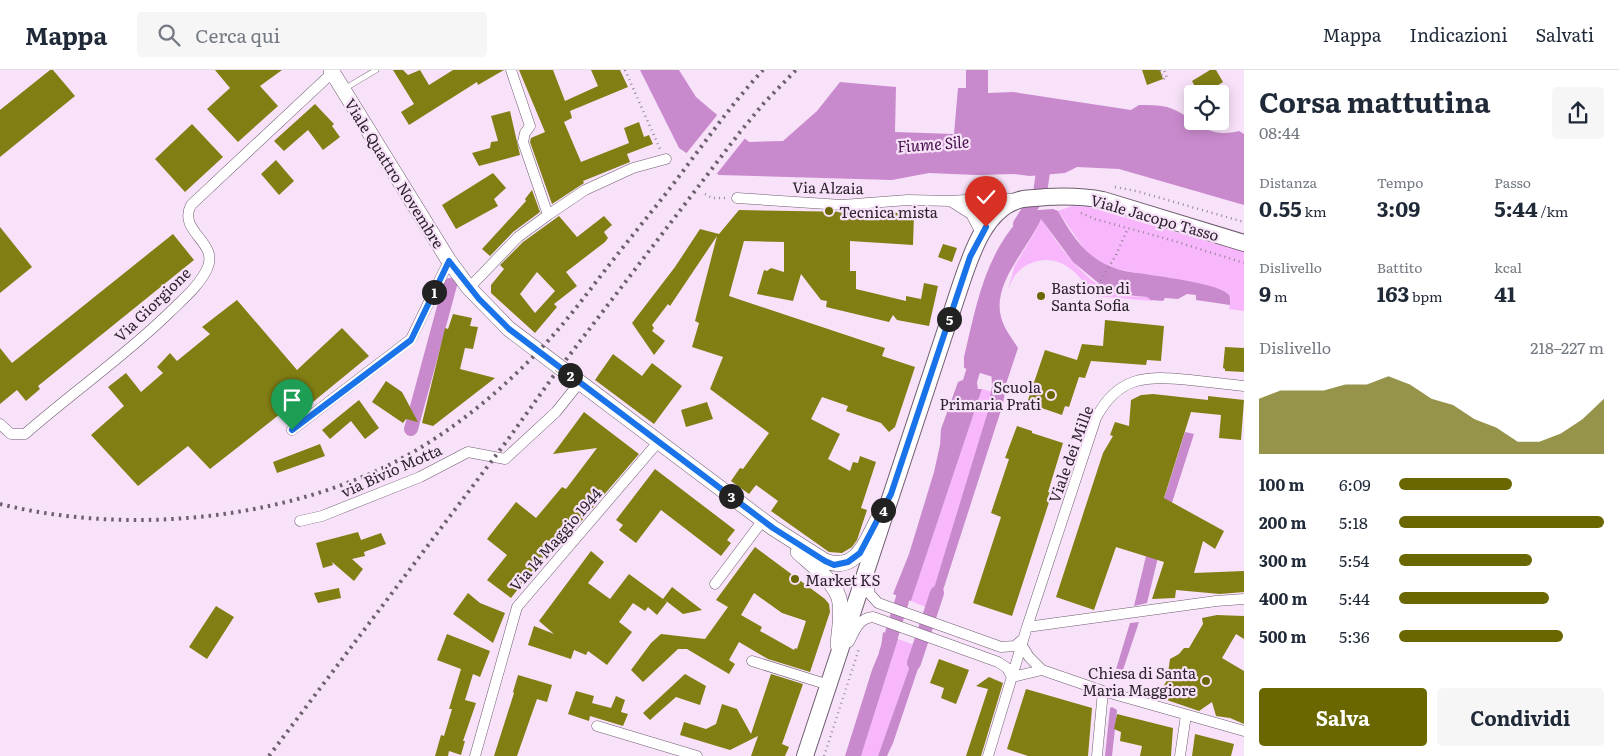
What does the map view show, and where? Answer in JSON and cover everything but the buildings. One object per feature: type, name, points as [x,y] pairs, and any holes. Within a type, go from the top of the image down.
[{"type":"main road","name":"Viale Quattro Novembre","points":[[331,71],[449,261],[469,288],[509,329],[768,524],[834,565],[848,562],[860,553],[891,494]]},
{"type":"main road","name":"Viale Jacopo Tasso","points":[[1022,200],[1065,196],[1081,196],[1103,200],[1244,243]]},
{"type":"main road","points":[[805,756],[970,257],[982,235],[998,213],[1022,200]]},
{"type":"main road","name":"Viale Quattro Novembre","points":[[768,524],[826,578],[839,598],[838,659]]},
{"type":"street","points":[[511,70],[530,126],[524,133],[524,142],[548,214]]},
{"type":"street","name":"Via Giorgione","points":[[0,424],[11,434],[25,434],[144,337],[190,292],[207,269],[211,258],[209,251],[189,224],[188,211],[191,205],[331,71]]},
{"type":"street","points":[[469,288],[518,237],[548,214],[585,190],[633,168],[666,159]]},
{"type":"street","name":"Via Alzaia","points":[[738,198],[842,204],[993,198],[1022,200]]},
{"type":"street","points":[[951,201],[971,214],[982,235]]},
{"type":"street","points":[[292,430],[411,340],[449,261]]},
{"type":"street","name":"Viale dei Mille","points":[[988,756],[1022,642],[1096,418],[1107,399],[1130,383],[1140,379],[1158,377],[1244,386]]},
{"type":"street","name":"via Bivio Motta","points":[[300,521],[322,516],[420,477],[468,452],[505,459],[556,412],[580,382]]},
{"type":"street","name":"Via 14 Maggio 1944","points":[[475,756],[517,607],[659,441]]},
{"type":"street","points":[[716,584],[768,524]]},
{"type":"street","points":[[878,534],[869,584],[869,593],[878,603],[1001,647],[1015,646],[1022,642],[1029,657],[1042,670],[1103,691],[1244,731]]},
{"type":"street","points":[[1027,627],[1216,601],[1244,599]]},
{"type":"street","points":[[752,661],[830,681],[860,622],[873,617],[998,662],[1007,668],[1012,677],[1042,670]]},
{"type":"street","points":[[1097,756],[1103,691]]},
{"type":"street","points":[[1180,756],[1186,715]]},
{"type":"street","points":[[597,726],[697,756]]},
{"type":"lane","points":[[343,89],[376,70]]},
{"type":"path","points":[[625,70],[666,159]]},
{"type":"path","points":[[1160,70],[1163,79],[1167,78],[1164,70]]},
{"type":"path","points":[[1136,191],[1244,222]]},
{"type":"path","points":[[705,194],[712,198],[738,198]]},
{"type":"path","points":[[1096,219],[1244,263]]},
{"type":"path","points":[[1098,285],[1110,266],[1128,228]]},
{"type":"path","points":[[824,756],[859,649]]},
{"type":"shaded area","points":[[1072,206],[1089,207],[1244,252],[1244,311],[1229,309],[1231,298],[1157,277],[1113,268],[1096,260],[1084,249],[1058,211]]},
{"type":"shaded area","points":[[1041,218],[1073,262],[1094,282],[1116,294],[1147,297],[1151,298],[1152,301],[1094,296],[1071,269],[1056,261],[1047,260],[1022,268],[1008,289],[1015,265]]},
{"type":"shaded area","points":[[982,389],[993,392],[981,440],[928,608],[911,601]]},
{"type":"shaded area","points":[[898,639],[917,646],[878,756],[861,756]]},
{"type":"water","name":"Fiume Sile","points":[[640,70],[679,70],[696,97],[749,142],[783,141],[817,111],[840,82],[896,87],[895,132],[954,134],[958,88],[966,88],[966,70],[988,70],[988,93],[1013,92],[1131,110],[1139,105],[1157,105],[1167,107],[1184,115],[1184,130],[1208,130],[1227,133],[1239,131],[1244,134],[1244,205],[1119,169],[1077,167],[1065,173],[1030,176],[1014,174],[929,173],[892,180],[719,175],[679,148]]},
{"type":"water","points":[[1053,209],[1058,211],[1077,241],[1102,262],[1125,271],[1210,286],[1228,294],[1230,305],[1196,300],[1196,295],[1187,294],[1178,299],[1165,298],[1163,301],[1151,300],[1147,297],[1116,294],[1102,286],[1073,262],[1041,219],[1006,279],[1002,292],[1000,304],[1002,321],[1018,348],[1006,384],[993,377],[964,368],[964,357],[978,299],[991,263],[1000,246],[1010,230],[1024,214],[1024,211]]},
{"type":"water","points":[[965,379],[977,383],[978,389],[982,389],[911,601],[893,594],[909,554],[934,472],[940,445],[941,429],[958,382]]},
{"type":"water","points":[[995,388],[1002,391],[999,400],[1002,407],[936,612],[928,608]]},
{"type":"water","points":[[1185,432],[1194,434],[1169,512],[1147,603],[1134,606],[1146,556]]},
{"type":"water","points":[[1139,622],[1121,676],[1114,676],[1130,623]]},
{"type":"water","points":[[883,632],[898,639],[861,756],[845,756],[872,670],[881,648]]},
{"type":"water","points":[[917,646],[925,648],[893,743],[887,756],[878,756]]},
{"type":"water","points":[[1112,707],[1117,710],[1112,756],[1105,756],[1110,708]]},
{"type":"pier","points":[[718,114],[746,137],[715,176],[685,155]]},
{"type":"waterway","points":[[1020,224],[1040,193],[1045,158]]},
{"type":"waterway","points":[[411,429],[450,285]]},
{"type":"waterway","points":[[965,398],[979,351]]},
{"type":"waterway","points":[[995,408],[999,387],[998,363]]},
{"type":"waterway","points":[[886,653],[908,581]]},
{"type":"waterway","points":[[914,663],[937,593]]},
{"type":"railway","points":[[0,504],[48,514],[98,519],[149,520],[201,517],[252,509],[302,498],[350,482],[395,462],[436,438],[476,409],[547,342],[573,312],[734,104],[763,70]]},
{"type":"railway","points":[[269,756],[509,438],[552,378],[740,132],[764,103],[796,70]]},
{"type":"place","name":"Tecnica mista","points":[[829,211]]},
{"type":"place","name":"Bastione di Santa Sofia","points":[[1041,296]]},
{"type":"place","name":"Scuola Primaria Prati","points":[[1051,395]]},
{"type":"place","name":"Market KS","points":[[795,579]]},
{"type":"place","name":"Chiesa di Santa Maria Maggiore","points":[[1206,681]]},
{"type":"route","points":[[292,430],[411,340],[449,261],[469,288],[494,315],[534,348],[773,528],[825,561],[834,565],[848,562],[860,553],[891,494],[970,257],[986,227]]}]
